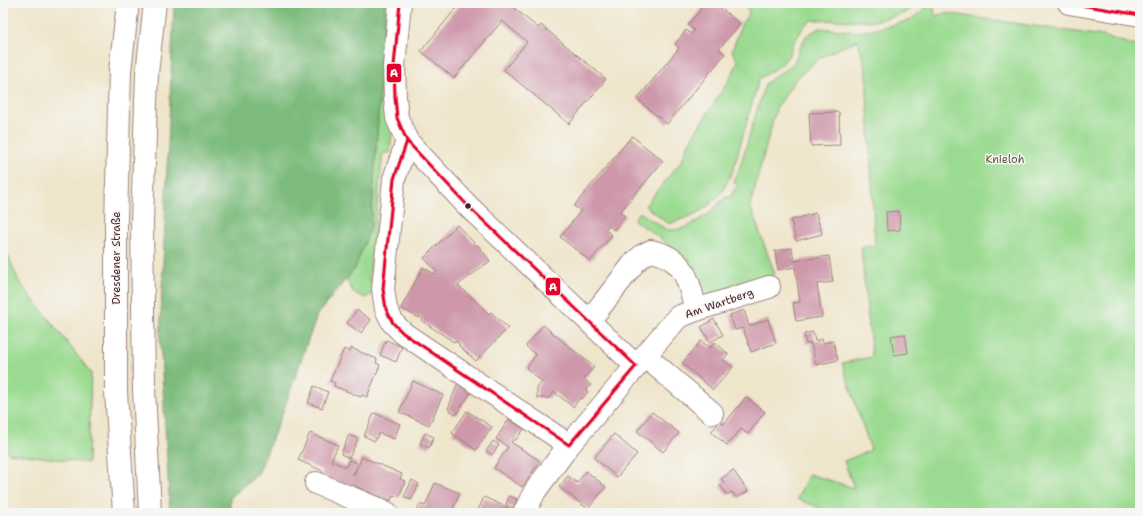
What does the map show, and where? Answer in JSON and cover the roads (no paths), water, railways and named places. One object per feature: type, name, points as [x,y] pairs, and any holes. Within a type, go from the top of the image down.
[{"type":"street","name":"Dresdener Straße","points":[[124,513],[116,392],[116,222],[120,71],[128,3]]},
{"type":"street","points":[[150,513],[144,389],[142,223],[147,73],[154,3]]},
{"type":"street","points":[[400,3],[394,66],[395,97],[397,118],[407,141],[468,206],[589,321],[640,361],[712,413]]},
{"type":"street","points":[[1069,3],[1140,15]]},
{"type":"street","points":[[407,141],[394,179],[383,289],[386,310],[393,323],[403,333],[569,445]]},
{"type":"street","points":[[589,321],[635,262],[652,251],[660,252],[670,257],[681,267],[687,277],[696,310]]},
{"type":"street","name":"Am Wartberg","points":[[524,513],[536,491],[569,445],[678,317],[769,287]]},
{"type":"street","points":[[316,483],[367,509],[388,513]]},
{"type":"park label","name":"Knieloh","points":[[1005,159]]}]
